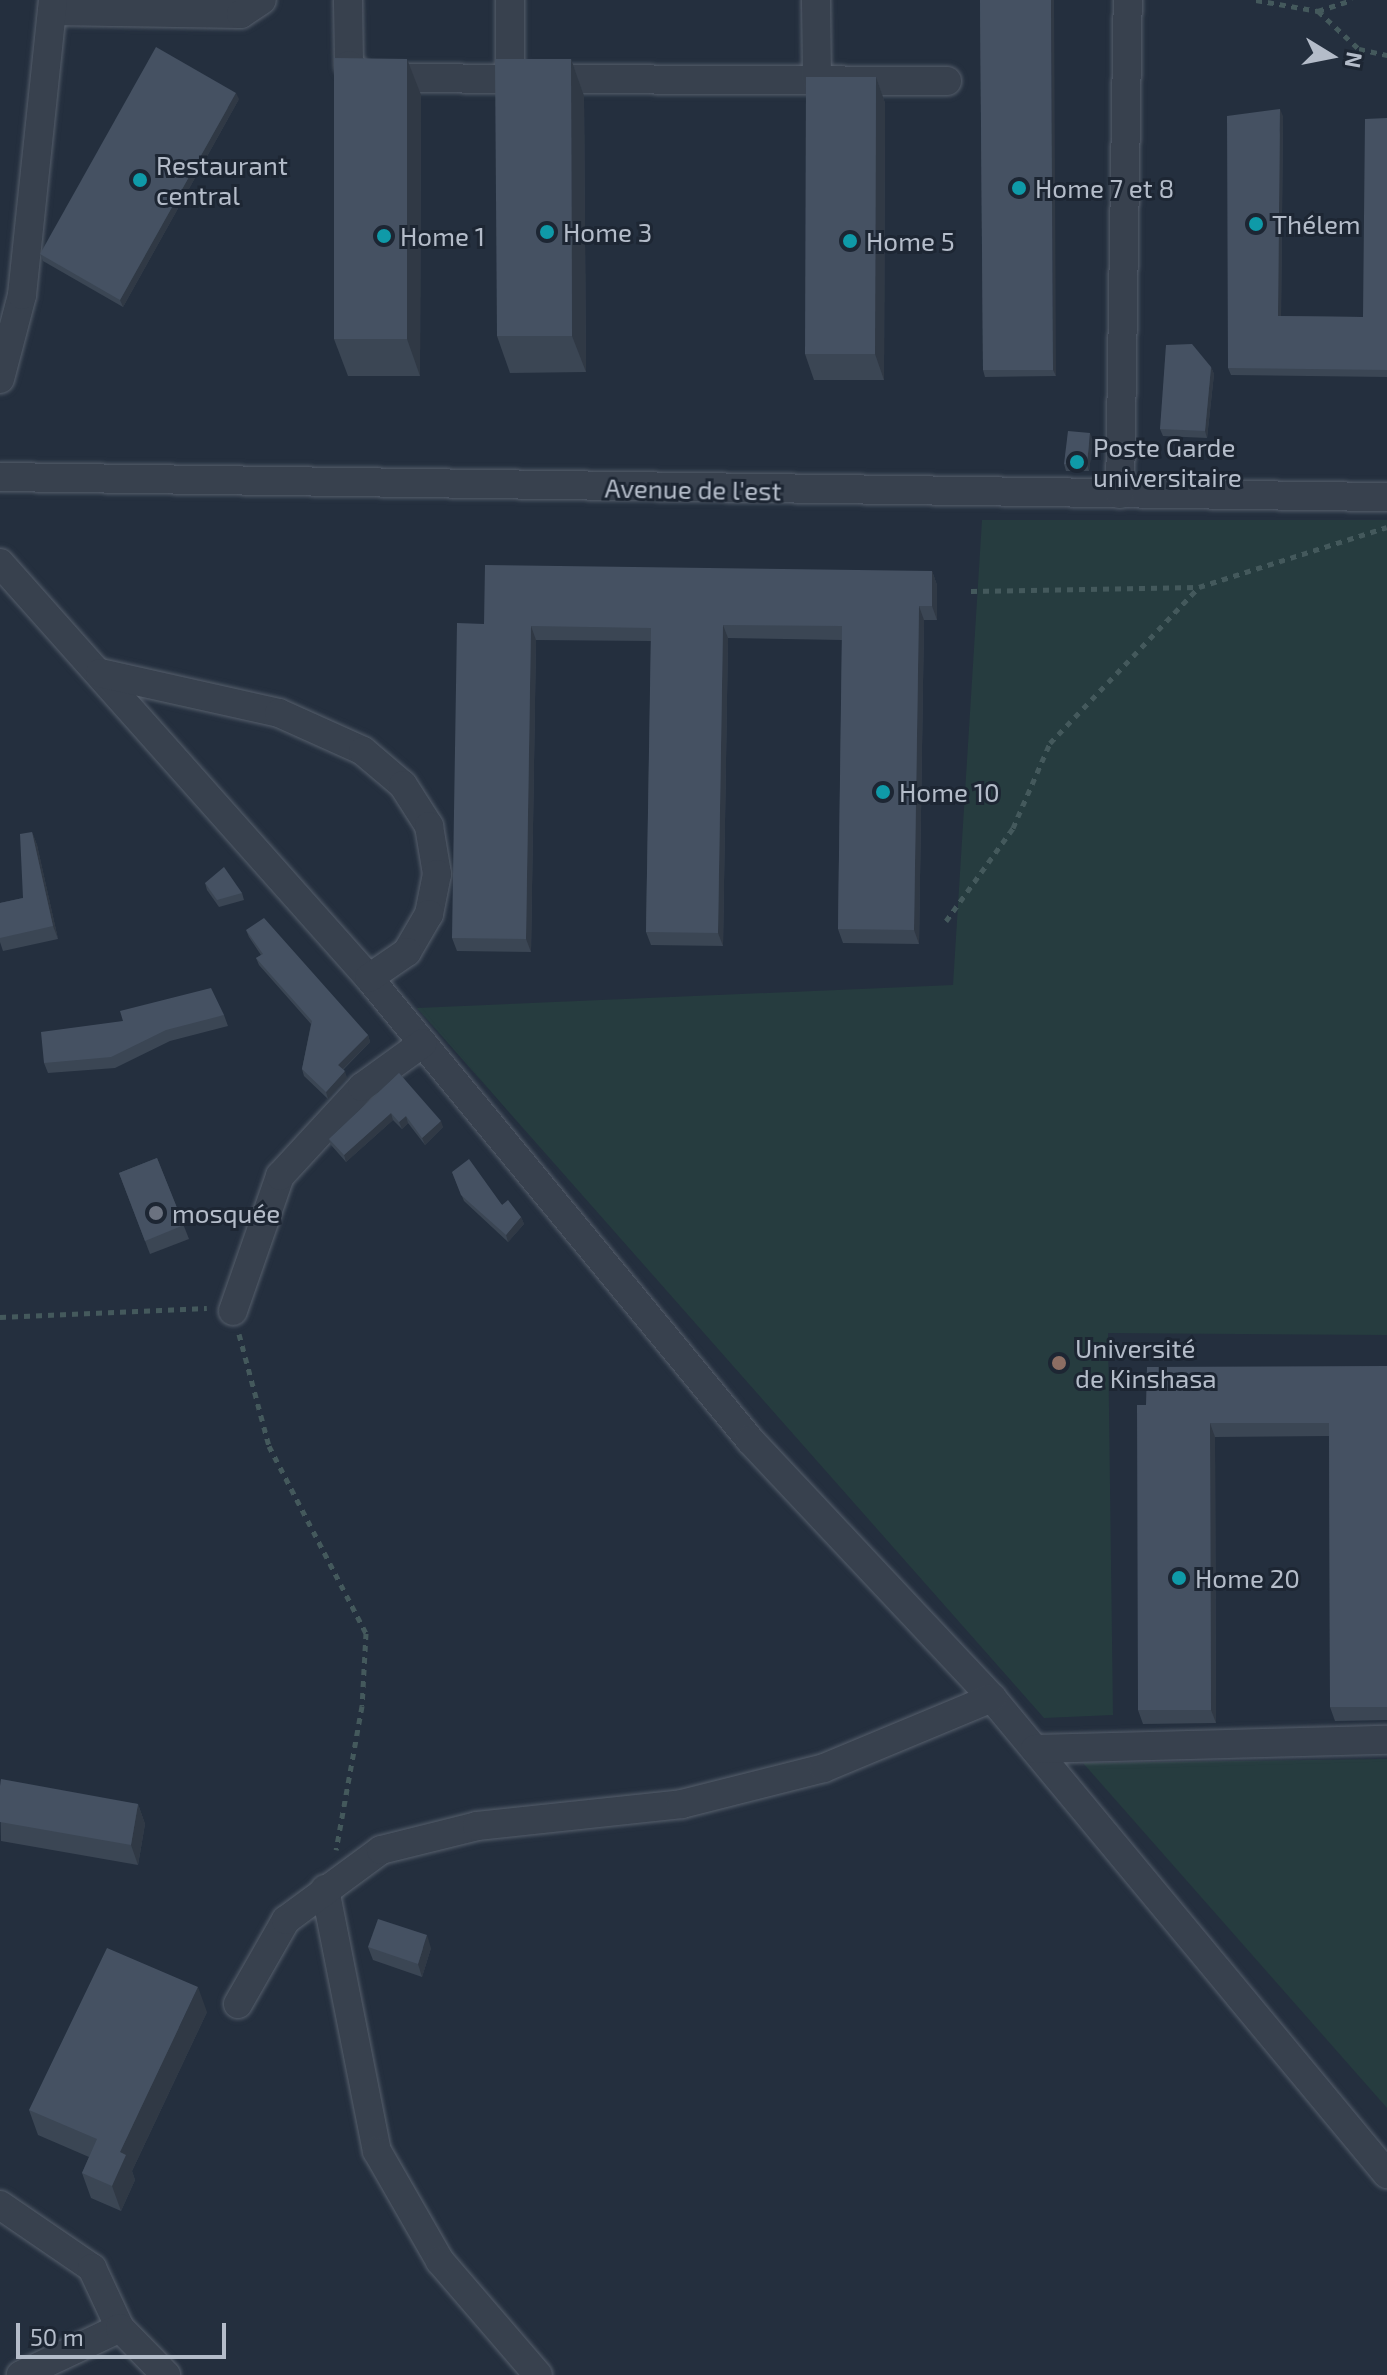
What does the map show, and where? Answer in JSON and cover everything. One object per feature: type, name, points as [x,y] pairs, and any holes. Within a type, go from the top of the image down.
[{"type":"street","points":[[0,379],[22,295],[53,6],[241,14],[262,0]]},
{"type":"street","points":[[348,0],[349,65],[357,75],[510,79],[947,81]]},
{"type":"street","points":[[510,0],[510,79]]},
{"type":"street","points":[[816,0],[817,80]]},
{"type":"street","points":[[1120,494],[1128,0]]},
{"type":"street","name":"Avenue de l'est","points":[[0,477],[1387,497]]},
{"type":"street","points":[[0,563],[369,978],[750,1440],[992,1698],[1387,2174]]},
{"type":"street","points":[[100,673],[279,713],[363,751],[403,785],[429,826],[437,874],[429,914],[407,952],[369,978]]},
{"type":"street","points":[[233,1311],[280,1176],[362,1087],[423,1043]]},
{"type":"street","points":[[238,2004],[286,1920],[381,1850],[477,1826],[682,1804],[824,1768],[992,1698]]},
{"type":"street","points":[[1035,1749],[1387,1740]]},
{"type":"street","points":[[325,1889],[377,2151],[440,2261],[538,2375]]},
{"type":"street","points":[[0,2205],[92,2268],[120,2328],[166,2375]]},
{"type":"street","points":[[21,2375],[120,2328]]},
{"type":"path","points":[[1256,0],[1318,11],[1352,0]]},
{"type":"path","points":[[1318,11],[1359,49],[1387,55]]},
{"type":"path","points":[[971,591],[1199,587],[1387,527]]},
{"type":"path","points":[[946,921],[1013,828],[1050,743],[1199,587]]},
{"type":"path","points":[[0,1317],[233,1311],[269,1446],[366,1633],[345,1817],[325,1889]]},
{"type":"green space","points":[[982,520],[1387,520],[1387,1335],[1108,1333],[1113,1715],[1044,1718],[417,1008],[953,985]]},
{"type":"green space","points":[[1387,1759],[1387,2108],[1083,1763]]},
{"type":"building","name":"Home 7 et 8","points":[[980,0],[1051,0],[1053,370],[983,370]]},
{"type":"building","name":"Restaurant central","points":[[156,47],[236,93],[120,300],[40,254]]},
{"type":"building","name":"Home 1","points":[[334,58],[407,59],[407,339],[334,339]]},
{"type":"building","name":"Home 3","points":[[495,59],[571,59],[572,336],[497,336]]},
{"type":"building","name":"Home 5","points":[[806,77],[876,77],[875,354],[805,354]]},
{"type":"building","name":"Thélem","points":[[1280,109],[1278,316],[1363,317],[1365,119],[1387,118],[1387,370],[1228,368],[1227,116]]},
{"type":"building","points":[[1192,344],[1211,367],[1205,431],[1160,429],[1166,345]]},
{"type":"building","name":"Poste Garde universitaire","points":[[1068,431],[1090,433],[1087,464],[1064,464]]},
{"type":"building","name":"Home 10","points":[[485,565],[932,571],[932,606],[919,606],[914,930],[838,929],[842,626],[723,625],[718,933],[646,932],[651,628],[531,626],[526,939],[452,938],[457,623],[484,624]]},
{"type":"building","points":[[32,832],[53,926],[0,938],[0,903],[23,898],[20,834]]},
{"type":"building","points":[[224,867],[242,893],[217,900],[205,883]]},
{"type":"building","points":[[264,918],[368,1035],[338,1065],[345,1071],[326,1092],[302,1069],[312,1021],[256,958],[263,954],[246,930]]},
{"type":"building","points":[[211,988],[224,1015],[166,1030],[111,1057],[44,1063],[41,1032],[123,1021],[120,1011]]},
{"type":"building","points":[[399,1073],[441,1121],[422,1138],[406,1116],[399,1122],[391,1113],[344,1155],[329,1139]]},
{"type":"building","name":"mosquée","points":[[157,1158],[184,1225],[145,1241],[119,1173]]},
{"type":"building","points":[[469,1159],[502,1205],[508,1200],[521,1217],[506,1235],[461,1195],[452,1172]]},
{"type":"building","name":"Home 20","points":[[1387,1366],[1387,1707],[1330,1707],[1329,1423],[1210,1423],[1211,1710],[1138,1710],[1137,1405],[1146,1405],[1147,1367]]},
{"type":"building","points":[[1,1779],[138,1804],[131,1845],[0,1822]]},
{"type":"building","points":[[378,1919],[427,1935],[418,1964],[368,1947]]},
{"type":"building","points":[[107,1948],[198,1987],[120,2152],[126,2155],[112,2186],[82,2173],[97,2139],[29,2110]]},
{"type":"place","name":"Restaurant central","points":[[140,180]]},
{"type":"place","name":"Home 7 et 8","points":[[1019,188]]},
{"type":"place","name":"Thélem","points":[[1256,224]]},
{"type":"place","name":"Home 3","points":[[547,232]]},
{"type":"place","name":"Home 1","points":[[384,236]]},
{"type":"place","name":"Home 5","points":[[850,241]]},
{"type":"place","name":"Poste Garde universitaire","points":[[1077,462]]},
{"type":"place","name":"Home 10","points":[[883,792]]},
{"type":"place","name":"mosquée","points":[[156,1213]]},
{"type":"place","name":"Université de Kinshasa","points":[[1059,1363]]},
{"type":"place","name":"Home 20","points":[[1179,1578]]}]
